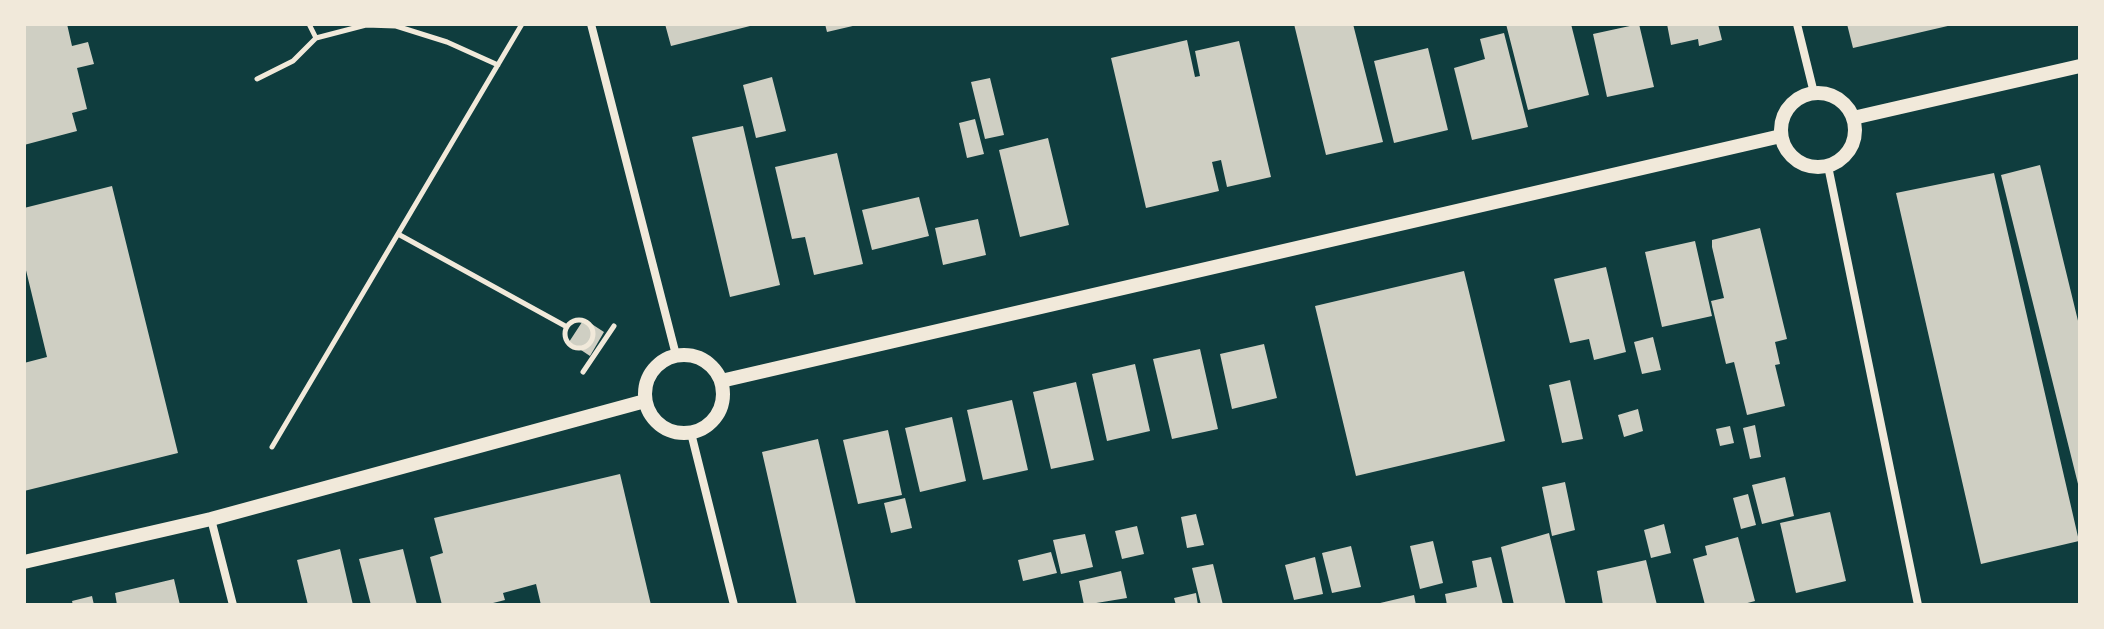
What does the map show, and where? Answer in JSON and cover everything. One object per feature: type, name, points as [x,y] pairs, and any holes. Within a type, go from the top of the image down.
[{"type":"street","points":[[591,24],[676,355]]},
{"type":"street","points":[[1797,24],[1814,93]]},
{"type":"street","points":[[1853,118],[2080,66]]},
{"type":"street","points":[[1814,93],[1838,99],[1853,118],[1853,141],[1847,153],[1828,166],[1803,164],[1793,158],[1781,136],[1781,124],[1792,103],[1814,93]]},
{"type":"street","points":[[721,381],[1781,136]]},
{"type":"street","points":[[1828,166],[1918,605]]},
{"type":"street","points":[[676,355],[698,357],[708,363],[721,381],[722,403],[718,414],[711,423],[691,433],[667,430],[657,423],[645,401],[644,389],[655,367],[676,355]]},
{"type":"street","points":[[24,562],[211,519],[645,401]]},
{"type":"street","points":[[691,433],[734,605]]},
{"type":"street","points":[[211,519],[233,605]]},
{"type":"path","points":[[309,24],[316,38]]},
{"type":"path","points":[[272,447],[522,24]]},
{"type":"path","points":[[257,79],[293,61],[316,38],[366,25],[396,26],[447,42],[498,65]]},
{"type":"path","points":[[398,234],[567,327]]},
{"type":"path","points":[[572,321],[586,322],[591,327],[591,341],[586,346],[573,347],[565,338],[567,327],[572,321]]},
{"type":"path","points":[[583,372],[614,326]]},
{"type":"path","points":[[591,341],[599,348]]},
{"type":"building","points":[[24,24],[67,24],[72,46],[88,42],[94,64],[77,68],[87,109],[72,113],[77,131],[24,145]]},
{"type":"building","points":[[665,24],[749,24],[750,26],[671,46]]},
{"type":"building","points":[[825,24],[857,24],[857,25],[827,32]]},
{"type":"building","points":[[1294,24],[1353,24],[1383,142],[1326,155]]},
{"type":"building","points":[[1506,24],[1571,24],[1589,95],[1528,110]]},
{"type":"building","points":[[1639,24],[1654,87],[1607,97],[1593,34]]},
{"type":"building","points":[[1667,24],[1718,24],[1722,40],[1699,46],[1698,39],[1671,45]]},
{"type":"building","points":[[1847,24],[1952,24],[1952,25],[1853,48]]},
{"type":"building","points":[[1504,33],[1528,127],[1472,140],[1454,68],[1485,59],[1480,39]]},
{"type":"building","points":[[1187,40],[1195,77],[1200,76],[1195,51],[1239,41],[1271,177],[1227,187],[1221,160],[1212,162],[1219,191],[1146,208],[1111,58]]},
{"type":"building","points":[[1428,48],[1448,130],[1394,143],[1374,61]]},
{"type":"building","points":[[772,77],[786,131],[756,138],[743,85]]},
{"type":"building","points":[[990,78],[1004,135],[985,139],[971,82]]},
{"type":"building","points":[[975,119],[984,154],[967,158],[959,123]]},
{"type":"building","points":[[743,126],[780,285],[730,297],[692,137]]},
{"type":"building","points":[[1048,138],[1069,225],[1020,237],[999,150]]},
{"type":"building","points":[[837,153],[863,264],[814,275],[805,237],[792,239],[775,167]]},
{"type":"building","points":[[2040,165],[2080,329],[2080,492],[2001,175]]},
{"type":"building","points":[[1994,173],[2079,541],[1981,564],[1896,193]]},
{"type":"building","points":[[112,186],[178,453],[24,491],[24,363],[47,357],[24,262],[24,208]]},
{"type":"building","points":[[919,197],[929,236],[872,250],[862,210]]},
{"type":"building","points":[[978,219],[986,255],[943,265],[935,228]]},
{"type":"building","points":[[1760,228],[1787,339],[1775,342],[1780,364],[1775,365],[1785,406],[1747,415],[1734,362],[1726,364],[1711,301],[1724,298],[1712,240]]},
{"type":"building","points":[[1695,241],[1712,316],[1662,327],[1645,252]]},
{"type":"building","points":[[1606,267],[1626,352],[1594,360],[1589,339],[1570,343],[1554,279]]},
{"type":"building","points":[[1464,271],[1505,441],[1356,476],[1315,306]]},
{"type":"building","points":[[584,319],[604,332],[590,356],[569,342]]},
{"type":"building","points":[[1653,337],[1661,370],[1642,374],[1634,342]]},
{"type":"building","points":[[1264,344],[1277,398],[1232,409],[1220,354]]},
{"type":"building","points":[[1200,349],[1218,429],[1172,439],[1153,359]]},
{"type":"building","points":[[1135,364],[1150,431],[1107,441],[1092,374]]},
{"type":"building","points":[[1570,380],[1583,439],[1562,443],[1549,385]]},
{"type":"building","points":[[1076,382],[1094,460],[1051,469],[1033,392]]},
{"type":"building","points":[[1012,400],[1028,470],[983,480],[967,410]]},
{"type":"building","points":[[1638,409],[1643,431],[1624,437],[1618,415]]},
{"type":"building","points":[[952,417],[966,481],[920,492],[905,428]]},
{"type":"building","points":[[1755,425],[1761,457],[1750,459],[1743,428]]},
{"type":"building","points":[[1730,426],[1734,443],[1720,446],[1716,429]]},
{"type":"building","points":[[888,430],[902,495],[858,504],[843,440]]},
{"type":"building","points":[[818,439],[856,604],[797,605],[762,452]]},
{"type":"building","points":[[620,474],[651,605],[541,605],[536,584],[503,593],[505,600],[485,605],[442,605],[430,557],[443,553],[434,518]]},
{"type":"building","points":[[1785,477],[1794,516],[1762,524],[1752,485]]},
{"type":"building","points":[[1565,482],[1575,530],[1552,536],[1542,487]]},
{"type":"building","points":[[1748,494],[1756,525],[1741,529],[1733,498]]},
{"type":"building","points":[[905,498],[912,528],[891,533],[884,503]]},
{"type":"building","points":[[1830,512],[1846,581],[1796,593],[1780,523]]},
{"type":"building","points":[[1196,514],[1204,545],[1187,548],[1181,517]]},
{"type":"building","points":[[1664,524],[1671,553],[1651,558],[1644,530]]},
{"type":"building","points":[[1137,526],[1144,554],[1122,559],[1115,531]]},
{"type":"building","points":[[1549,533],[1566,605],[1514,605],[1501,547]]},
{"type":"building","points":[[1085,534],[1093,567],[1061,574],[1053,540]]},
{"type":"building","points":[[1738,537],[1755,601],[1740,605],[1705,605],[1693,559],[1707,555],[1705,546]]},
{"type":"building","points":[[1433,541],[1443,583],[1420,589],[1410,546]]},
{"type":"building","points":[[1351,546],[1361,587],[1332,593],[1322,553]]},
{"type":"building","points":[[340,549],[353,605],[308,605],[297,560]]},
{"type":"building","points":[[403,549],[417,605],[371,605],[359,559]]},
{"type":"building","points":[[1051,552],[1057,573],[1023,581],[1018,560]]},
{"type":"building","points":[[1315,557],[1323,594],[1294,600],[1285,565]]},
{"type":"building","points":[[1491,557],[1503,605],[1447,605],[1445,594],[1477,587],[1472,561]]},
{"type":"building","points":[[1646,560],[1657,605],[1603,605],[1597,571]]},
{"type":"building","points":[[1213,564],[1223,605],[1201,605],[1192,568]]},
{"type":"building","points":[[1121,571],[1127,598],[1084,605],[1079,581]]},
{"type":"building","points":[[174,579],[180,605],[117,605],[115,593]]},
{"type":"building","points":[[1196,593],[1198,605],[1176,605],[1174,598]]},
{"type":"building","points":[[1414,595],[1416,605],[1376,605],[1376,604]]},
{"type":"building","points":[[92,596],[94,605],[73,605],[72,601]]}]
